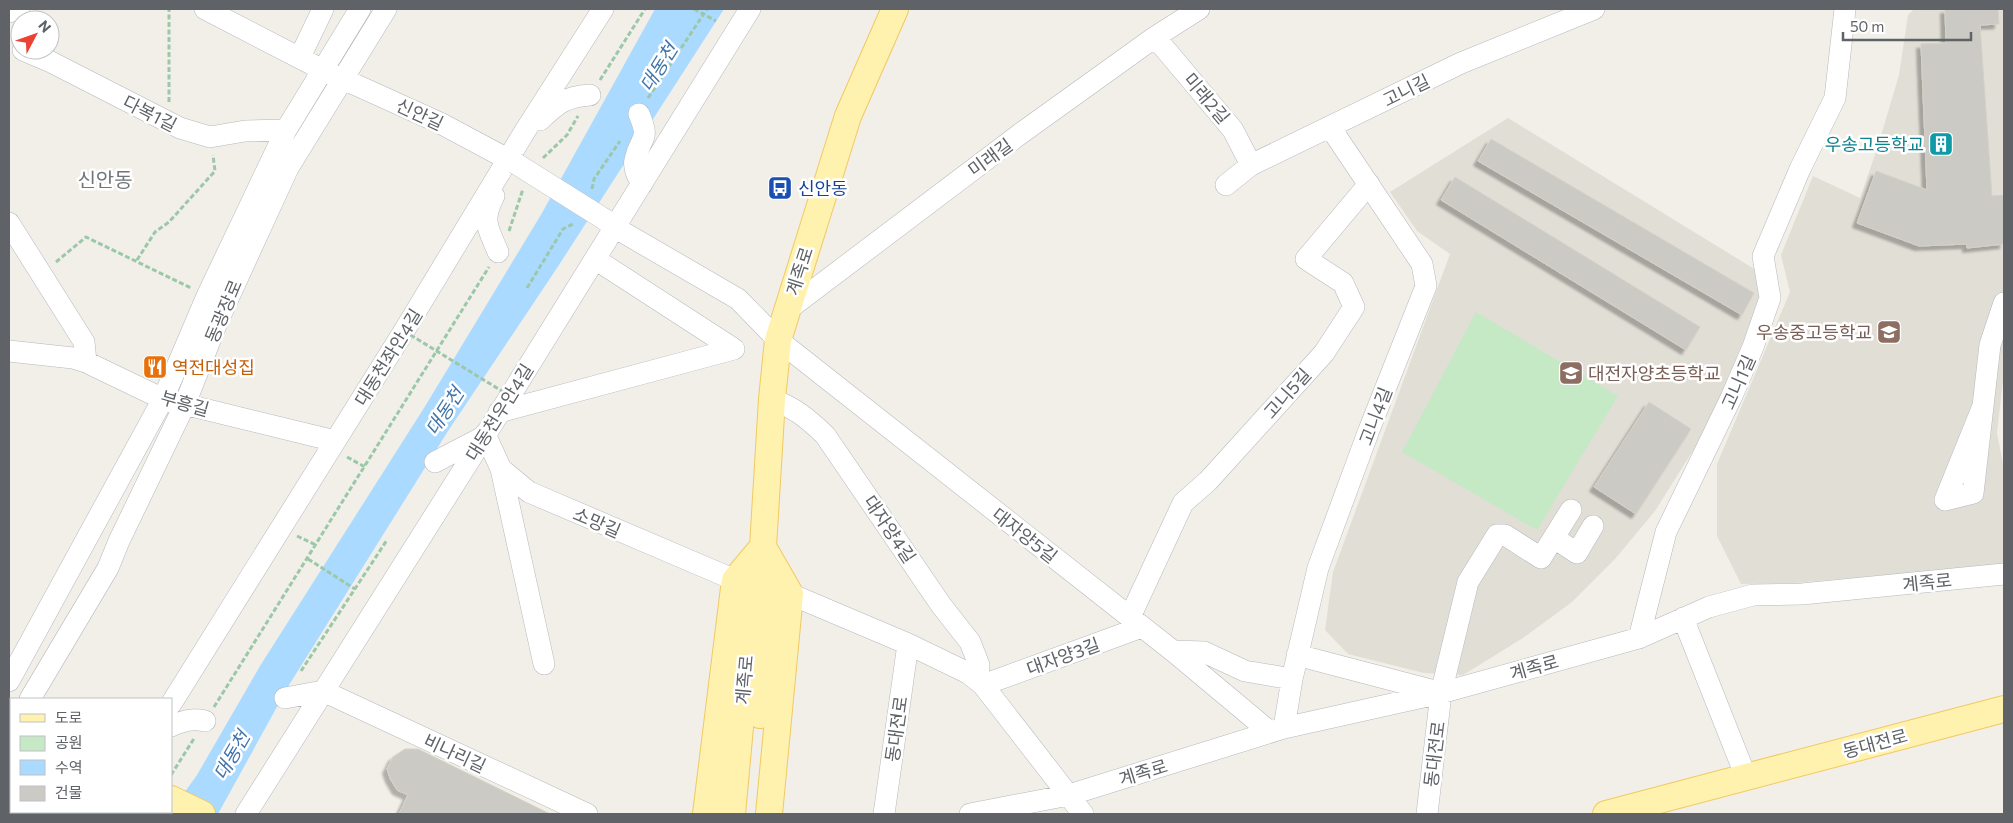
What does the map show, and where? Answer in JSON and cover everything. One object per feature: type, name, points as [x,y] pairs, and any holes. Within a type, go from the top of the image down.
[{"type":"main road","name":"계족로","points":[[732,814],[752,597],[763,547],[772,399],[778,340],[848,116],[895,9]]},
{"type":"main road","name":"계족로","points":[[752,814],[770,601],[763,547]]},
{"type":"main road","points":[[706,814],[735,580],[763,547],[790,594],[769,814]]},
{"type":"main road","name":"동대전로","points":[[1606,814],[2004,709]]},
{"type":"main road","points":[[172,799],[202,814]]},
{"type":"street","points":[[9,12],[19,9]]},
{"type":"street","name":"신안길","points":[[205,9],[323,70],[440,123],[512,161],[609,223]]},
{"type":"street","points":[[300,57],[323,9]]},
{"type":"street","name":"동광장로","points":[[9,682],[163,398],[207,296],[286,130],[360,9]]},
{"type":"street","name":"동광장로","points":[[31,698],[108,568],[118,541],[186,404],[216,325],[288,168],[386,9]]},
{"type":"street","name":"대동천좌안4길","points":[[172,702],[512,161],[525,130],[603,9]]},
{"type":"street","name":"대동천우안4길","points":[[246,814],[595,259],[609,223],[642,184],[750,9]]},
{"type":"street","name":"미래길","points":[[786,311],[919,209],[1155,37],[1199,9]]},
{"type":"street","name":"고니길","points":[[1226,185],[1251,165],[1461,63],[1594,9]]},
{"type":"street","name":"고니1길","points":[[1639,638],[1666,532],[1731,398],[1759,331],[1770,298],[1763,256],[1800,169],[1835,98],[1845,9]]},
{"type":"street","name":"미래2길","points":[[1155,37],[1233,130],[1251,165]]},
{"type":"street","name":"다복1길","points":[[47,60],[169,123],[210,137],[245,131],[286,130]]},
{"type":"street","points":[[525,130],[536,124],[551,108],[559,103],[578,96],[590,95]]},
{"type":"street","points":[[638,114],[644,127],[644,139],[635,160],[635,167],[642,184]]},
{"type":"street","name":"고니4길","points":[[1277,730],[1292,679],[1318,568],[1369,430],[1426,286],[1422,264],[1330,127]]},
{"type":"street","points":[[498,252],[490,233],[486,215],[512,161]]},
{"type":"street","name":"고니5길","points":[[1136,622],[1183,503],[1208,481],[1324,352],[1354,307],[1343,283],[1306,259],[1368,184]]},
{"type":"street","points":[[9,223],[84,342],[86,362]]},
{"type":"street","points":[[609,223],[738,299],[778,340]]},
{"type":"street","points":[[504,404],[734,349],[595,259]]},
{"type":"street","points":[[1983,406],[1990,345],[2004,303]]},
{"type":"street","name":"대자양5길","points":[[778,340],[1173,651],[1277,730]]},
{"type":"street","name":"부흥길","points":[[9,351],[73,358],[86,362],[163,398],[336,441]]},
{"type":"street","name":"대자양4길","points":[[772,399],[794,408],[807,417],[825,435],[941,605],[970,642],[979,665],[981,683]]},
{"type":"street","points":[[435,462],[484,435]]},
{"type":"street","name":"소망길","points":[[484,435],[501,469],[529,492],[735,580]]},
{"type":"street","points":[[501,469],[544,664]]},
{"type":"street","points":[[1571,510],[1554,538],[1577,553],[1593,526]]},
{"type":"street","name":"동대전로","points":[[1427,814],[1441,693],[1468,582],[1497,535],[1505,535],[1540,558],[1554,538]]},
{"type":"street","name":"계족로","points":[[970,814],[1069,795],[1277,730],[1441,693],[1639,638],[1709,606],[1753,595],[1802,594],[2004,574]]},
{"type":"street","points":[[790,594],[908,644],[968,673],[981,683],[1083,814]]},
{"type":"street","points":[[1683,618],[1746,777]]},
{"type":"street","name":"대자양3길","points":[[981,683],[1136,622]]},
{"type":"street","name":"동대전로","points":[[884,814],[908,644]]},
{"type":"street","points":[[1173,651],[1204,652],[1246,671],[1292,679]]},
{"type":"street","points":[[1297,655],[1441,693]]},
{"type":"street","points":[[285,698],[323,691]]},
{"type":"street","name":"비나리길","points":[[323,691],[587,814]]},
{"type":"street","points":[[172,726],[183,721],[196,719],[205,721]]},
{"type":"path","points":[[169,123],[170,9]]},
{"type":"path","points":[[694,9],[716,21]]},
{"type":"path","points":[[137,260],[155,232],[169,222],[215,171],[210,137]]},
{"type":"path","points":[[172,773],[308,559],[498,252],[510,230],[524,186]]},
{"type":"path","points":[[41,274],[86,237],[137,260],[207,296]]},
{"type":"path","points":[[404,331],[504,404]]},
{"type":"path","points":[[350,459],[365,467]]},
{"type":"path","points":[[298,536],[316,545]]},
{"type":"path","points":[[302,671],[387,540]]},
{"type":"path","points":[[308,559],[355,589]]},
{"type":"shaded area","name":"우송중고등학교","points":[[1914,9],[2004,9],[2004,372],[1997,433],[2004,469],[2004,565],[1794,583],[1741,584],[1717,536],[1717,464],[1790,292],[1781,255],[1813,176],[1860,198],[1899,75],[1908,15]]},
{"type":"shaded area","name":"대전자양초등학교","points":[[1508,118],[1756,270],[1763,300],[1726,398],[1655,511],[1615,559],[1572,602],[1523,638],[1463,675],[1424,673],[1348,654],[1325,630],[1333,572],[1450,254],[1417,231],[1390,192]]},
{"type":"green space","points":[[1476,312],[1618,396],[1537,530],[1402,452]]},
{"type":"water","name":"대동천","points":[[655,9],[724,9],[557,268],[448,431],[289,685],[218,814],[169,814],[172,813],[172,810],[197,775],[260,666],[424,408],[542,213]]},
{"type":"building","points":[[1945,9],[1998,9],[1999,24],[1980,25],[1992,196],[2004,195],[2004,244],[1967,248],[1967,244],[1919,246],[1857,223],[1876,171],[1927,190],[1921,44],[1946,43]]},
{"type":"building","points":[[1491,139],[1754,293],[1742,315],[1478,161]]},
{"type":"building","points":[[1455,177],[1700,327],[1686,350],[1441,200]]},
{"type":"building","points":[[1649,402],[1691,429],[1636,514],[1594,487]]},
{"type":"building","points":[[405,749],[418,749],[550,814],[399,814],[408,795],[397,790],[387,769],[393,757]]},
{"type":"place","name":"우송고등학교","points":[[1941,144]]},
{"type":"place","name":"신안동","points":[[780,188]]},
{"type":"place","name":"우송중고등학교","points":[[1889,332]]},
{"type":"place","name":"역전대성집","points":[[155,367]]},
{"type":"place","name":"대전자양초등학교","points":[[1571,373]]},
{"type":"district","name":"신안동","points":[[105,179]]}]
